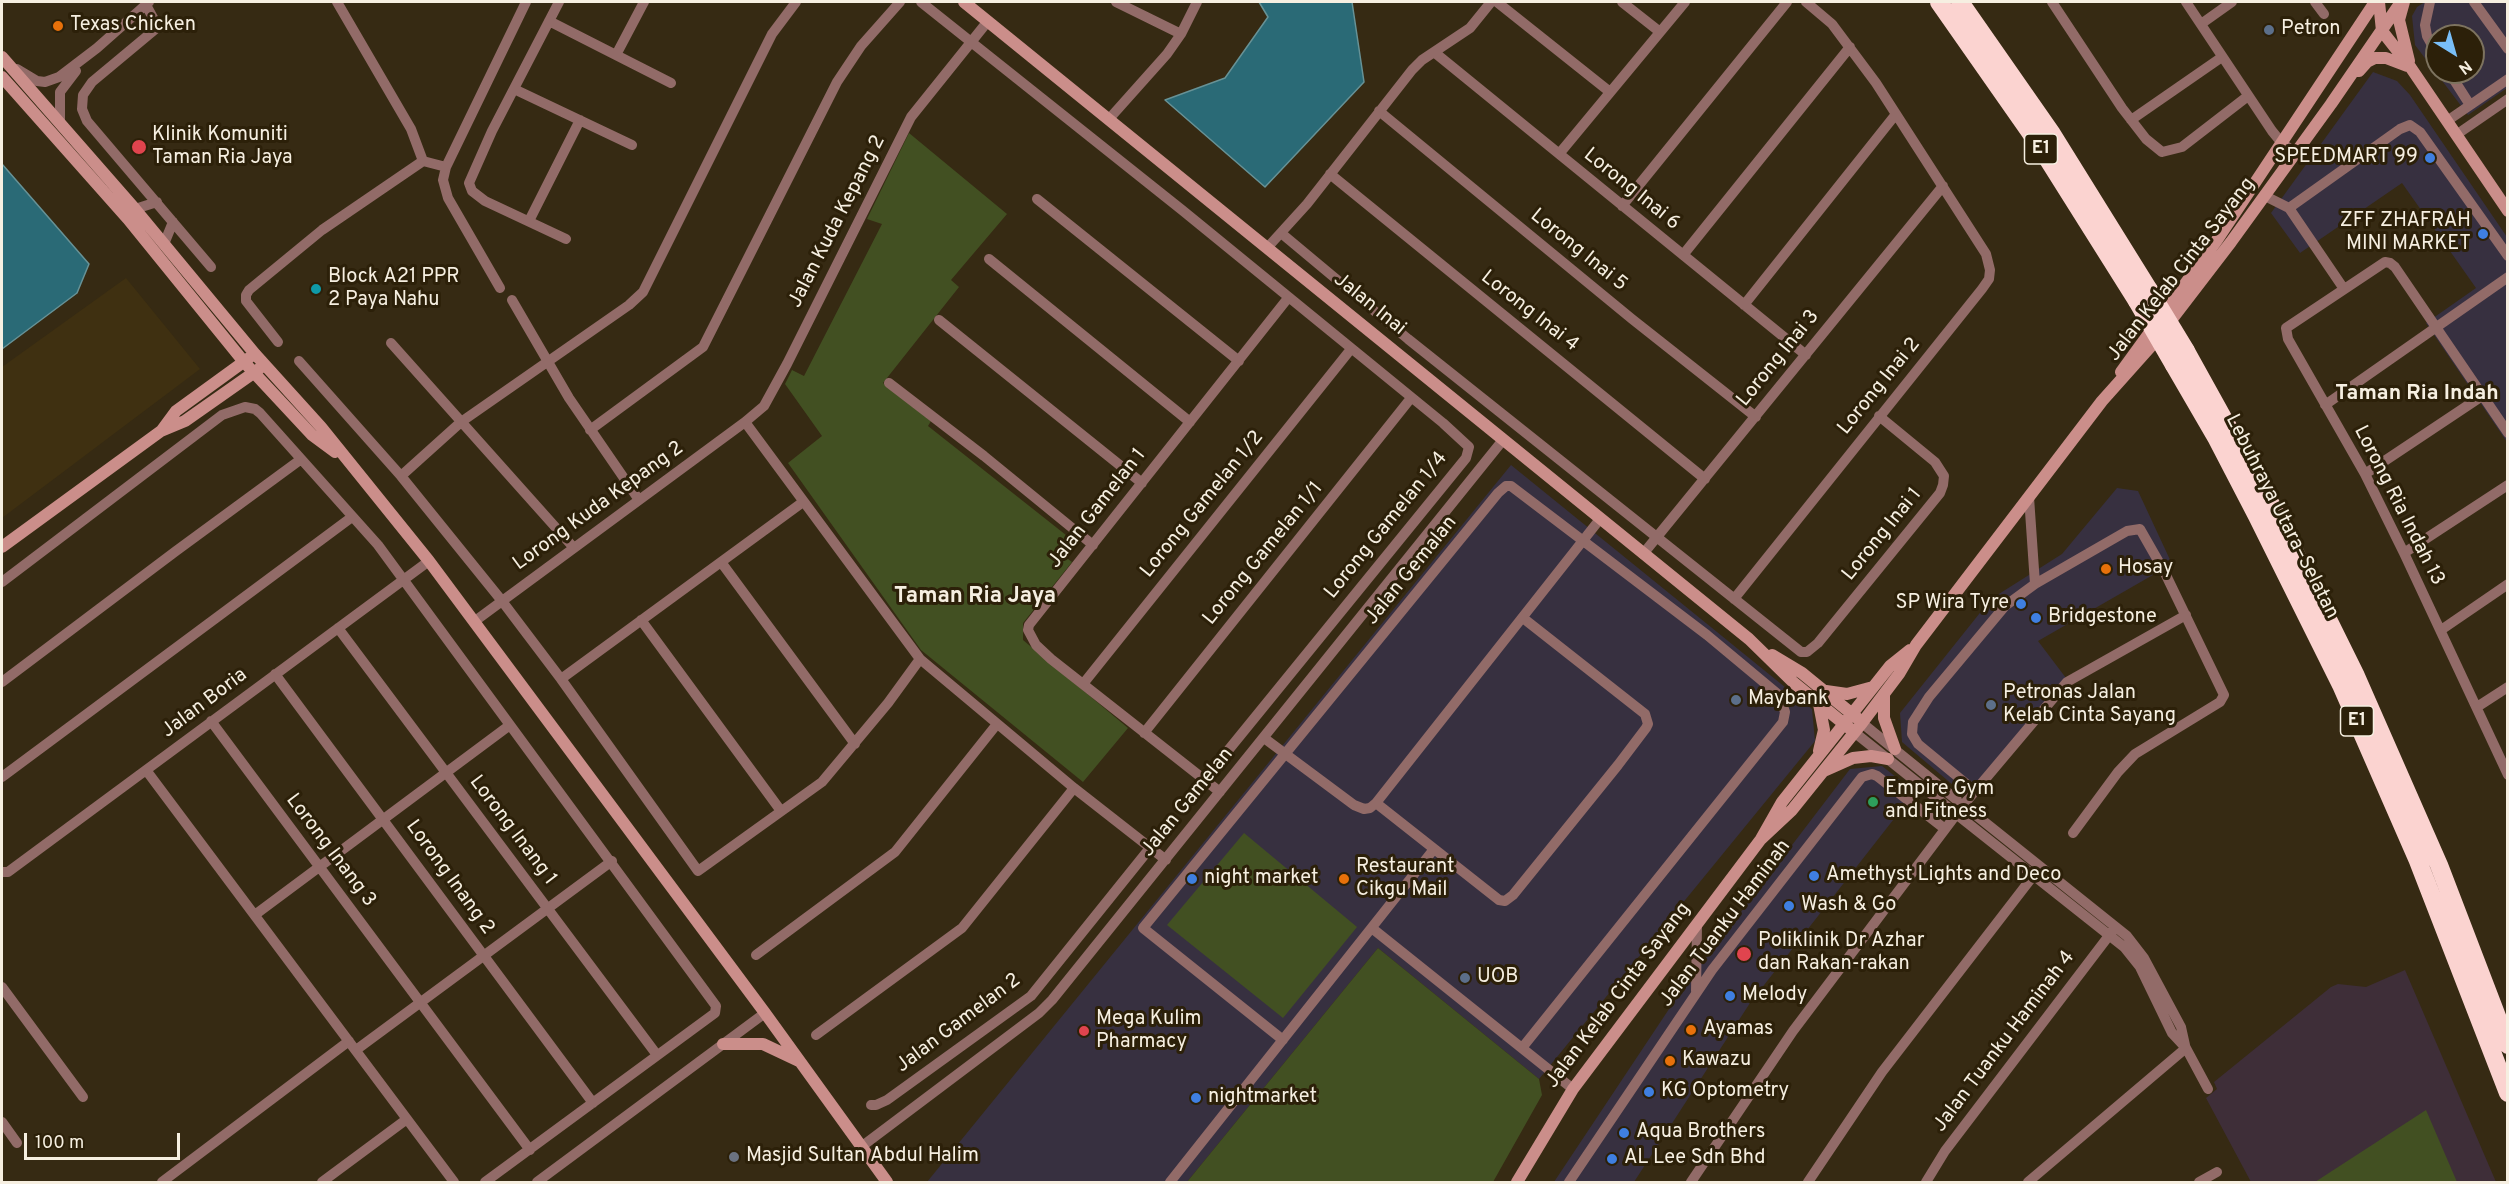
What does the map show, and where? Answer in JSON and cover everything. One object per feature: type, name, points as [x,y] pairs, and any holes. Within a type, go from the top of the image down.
[{"type":"highway","name":"Lebuhraya Utara–Selatan","points":[[1939,2],[2143,295]]},
{"type":"highway","name":"Lebuhraya Utara–Selatan","points":[[1960,2],[2046,124],[2180,358],[2273,508],[2356,676],[2439,865],[2508,1045]]},
{"type":"highway","name":"Lebuhraya Utara–Selatan","points":[[2180,358],[2217,439],[2341,685],[2418,861],[2508,1093]]},
{"type":"main road","name":"Jalan Inai","points":[[964,2],[1749,639],[1819,703],[1858,727]]},
{"type":"main road","name":"Jalan Kelab Cinta Sayang","points":[[2115,384],[2123,367],[2217,240],[2377,2]]},
{"type":"main road","points":[[2377,2],[2382,31],[2411,68],[2508,211]]},
{"type":"main road","name":"Jalan Kelab Cinta Sayang","points":[[1517,1182],[1573,1089],[1761,839],[1782,802],[1858,727],[1884,694],[1916,645],[2115,384],[2130,371],[2152,345],[2265,196],[2402,2]]},
{"type":"main road","points":[[2402,2],[2399,20],[2411,68]]},
{"type":"main road","points":[[2359,28],[2382,31]]},
{"type":"main road","points":[[2344,82],[2354,77],[2367,62],[2375,58],[2386,57],[2411,68]]},
{"type":"main road","points":[[4,60],[135,209],[255,354],[259,369]]},
{"type":"main road","points":[[2,77],[128,219],[244,362],[259,369],[321,427],[429,561],[765,1013],[887,1182]]},
{"type":"main road","points":[[161,431],[176,411],[255,354]]},
{"type":"main road","points":[[2,548],[161,431],[185,421],[259,369]]},
{"type":"main road","name":"Jalan Inai","points":[[1749,639],[1802,673],[1847,719]]},
{"type":"main road","name":"Jalan Kelab Cinta Sayang","points":[[1816,769],[1847,719],[1890,666],[1916,645]]},
{"type":"main road","points":[[1819,688],[1833,693],[1847,694],[1874,686]]},
{"type":"main road","points":[[1819,703],[1824,721],[1823,740],[1816,769],[1853,758],[1891,754],[1884,718],[1884,694]]},
{"type":"main road","points":[[723,1044],[763,1044],[800,1062]]},
{"type":"street","points":[[337,2],[411,129],[423,161]]},
{"type":"street","points":[[500,288],[448,198],[443,180],[446,167],[526,2]]},
{"type":"street","points":[[559,2],[514,88],[469,183],[477,196],[566,239]]},
{"type":"street","points":[[616,55],[644,2]]},
{"type":"street","points":[[401,476],[461,422],[495,396],[550,362],[629,305],[643,292],[772,34],[796,2]]},
{"type":"street","points":[[590,430],[703,347],[837,82],[861,46],[900,2]]},
{"type":"street","name":"Lorong Gamelan 1/4","points":[[921,2],[1467,443],[1469,452],[1466,458],[1204,780]]},
{"type":"street","points":[[1116,2],[1181,34]]},
{"type":"street","points":[[1109,119],[1167,54],[1181,34],[1197,2]]},
{"type":"street","points":[[1267,248],[1330,174],[1417,64],[1470,28],[1491,2]]},
{"type":"street","points":[[1497,2],[1610,92]]},
{"type":"street","points":[[1622,2],[1660,32]]},
{"type":"street","points":[[1559,154],[1685,2]]},
{"type":"street","points":[[1622,206],[1787,2]]},
{"type":"street","name":"Lorong Inai 2","points":[[1734,599],[1989,279],[1989,261],[1986,254],[1896,114],[1850,47],[1826,17],[1806,2]]},
{"type":"street","points":[[2052,2],[2131,120],[2155,148],[2162,152],[2171,152],[2182,147],[2248,96]]},
{"type":"street","points":[[2186,2],[2281,142],[2295,153]]},
{"type":"street","points":[[2201,24],[2232,2]]},
{"type":"street","points":[[2315,2],[2324,14]]},
{"type":"street","points":[[2425,24],[2430,2]]},
{"type":"street","points":[[2474,2],[2508,49]]},
{"type":"street","points":[[4,60],[31,79],[45,82],[71,70],[148,3],[158,27],[92,82],[83,95],[82,110],[87,121],[211,267]]},
{"type":"street","points":[[549,21],[671,83]]},
{"type":"street","name":"Jalan Kuda Kepang 2","points":[[745,422],[768,400],[910,117],[988,21]]},
{"type":"street","points":[[1683,255],[1850,47]]},
{"type":"street","points":[[60,123],[60,92],[97,48]]},
{"type":"street","name":"Lorong Inai 6","points":[[1434,52],[1806,355]]},
{"type":"street","points":[[2131,120],[2223,57]]},
{"type":"street","points":[[2447,121],[2508,80]]},
{"type":"street","points":[[2457,84],[2470,105]]},
{"type":"street","points":[[514,88],[632,145]]},
{"type":"street","points":[[2456,135],[2508,99]]},
{"type":"street","name":"Lorong Inai 5","points":[[1379,111],[1632,319],[1756,417]]},
{"type":"street","points":[[1744,305],[1896,114]]},
{"type":"street","points":[[529,221],[580,120]]},
{"type":"street","points":[[2289,208],[2400,129],[2410,125],[2420,132],[2508,256]]},
{"type":"street","points":[[278,342],[246,301],[249,290],[322,230],[423,161],[446,167]]},
{"type":"street","name":"Lorong Inai 4","points":[[1330,174],[1705,479]]},
{"type":"street","name":"Lorong Inai 3","points":[[1643,554],[1943,186]]},
{"type":"street","points":[[2265,196],[2289,208],[2344,289]]},
{"type":"street","points":[[1037,199],[1239,361]]},
{"type":"street","points":[[135,209],[157,202]]},
{"type":"street","points":[[164,244],[173,222]]},
{"type":"street","points":[[1281,233],[1408,339],[1734,599]]},
{"type":"street","points":[[988,259],[1190,422]]},
{"type":"street","name":"Lorong Ria Indah 13","points":[[2508,434],[2390,263],[2385,262],[2290,324],[2285,331],[2365,474],[2508,775]]},
{"type":"street","points":[[2325,405],[2508,277]]},
{"type":"street","name":"Jalan Gamelan 1","points":[[1220,792],[1036,645],[1028,630],[1093,544],[1288,298]]},
{"type":"street","points":[[513,300],[590,430],[639,500]]},
{"type":"street","points":[[939,320],[1142,483]]},
{"type":"street","points":[[390,343],[574,548]]},
{"type":"street","name":"Lorong Gamelan 1/2","points":[[1083,684],[1352,349]]},
{"type":"street","points":[[299,361],[401,476],[502,601],[561,679],[698,871],[822,782],[855,744],[920,659]]},
{"type":"street","points":[[889,383],[1093,544]]},
{"type":"street","points":[[2365,474],[2482,396]]},
{"type":"street","name":"Lorong Gamelan 1/1","points":[[1144,733],[1411,398]]},
{"type":"street","points":[[2,582],[228,412],[245,407],[255,408],[378,545],[612,861],[716,1006],[715,1014],[485,1182]]},
{"type":"street","name":"Lorong Inai 1","points":[[1734,599],[1795,648],[1807,652],[1818,644],[1940,493],[1944,476],[1935,462],[1879,416]]},
{"type":"street","points":[[745,422],[920,659],[1074,788],[1166,860]]},
{"type":"street","name":"Lorong Kuda Kepang 2","points":[[475,621],[745,422]]},
{"type":"street","name":"Jalan Gamelan","points":[[861,1147],[1039,1013],[1166,860],[1503,440]]},
{"type":"street","points":[[2,682],[176,550],[300,460]]},
{"type":"street","points":[[2404,553],[2508,485]]},
{"type":"street","name":"Jalan Gemalan","points":[[1286,754],[1503,488],[1511,486],[1515,488],[1584,541]]},
{"type":"street","points":[[2029,497],[2035,584]]},
{"type":"street","points":[[561,679],[804,502]]},
{"type":"street","points":[[2,777],[352,517]]},
{"type":"street","points":[[1264,738],[1354,806],[1364,809],[1376,803],[1600,519]]},
{"type":"street","points":[[1975,791],[1918,744],[1912,734],[1913,722],[1929,697],[2005,606],[2035,584],[2135,528],[2144,535],[2224,695],[2220,702],[2135,754],[2073,833]]},
{"type":"street","points":[[1522,1048],[1785,717],[1784,703],[1779,695],[1707,635],[1584,541]]},
{"type":"street","name":"Jalan Boria","points":[[2,872],[8,872],[429,561]]},
{"type":"street","points":[[721,562],[855,744]]},
{"type":"street","points":[[2440,630],[2508,584]]},
{"type":"street","points":[[1691,1182],[1792,1031],[1959,809],[2067,682],[2186,615]]},
{"type":"street","points":[[1376,803],[1499,900],[1509,899],[1646,728],[1647,717],[1641,710],[1523,618]]},
{"type":"street","points":[[641,620],[781,811]]},
{"type":"street","name":"Lorong Inang 1","points":[[338,628],[657,1056]]},
{"type":"street","name":"Lorong Inang 2","points":[[275,674],[593,1103]]},
{"type":"street","points":[[2477,708],[2508,687]]},
{"type":"street","name":"Lorong Inang 3","points":[[211,722],[530,1150]]},
{"type":"street","points":[[756,955],[895,852],[997,724]]},
{"type":"street","points":[[255,914],[510,725]]},
{"type":"street","points":[[1858,727],[2144,958],[2181,1027],[2186,1048],[2208,1089]]},
{"type":"street","points":[[1283,1041],[1143,928],[1286,754]]},
{"type":"street","points":[[146,770],[454,1182]]},
{"type":"street","name":"Jalan Tuanku Haminah","points":[[1569,1182],[1696,992],[1862,777],[1872,774],[1877,776],[1945,829]]},
{"type":"street","points":[[816,1035],[950,937],[972,918],[1074,788]]},
{"type":"street","name":"Jalan Gamelan 2","points":[[871,1105],[876,1106],[887,1100],[1031,996],[1150,848]]},
{"type":"street","points":[[1170,1182],[1373,929],[1434,849]]},
{"type":"street","points":[[167,1181],[353,1045],[420,1002],[484,956],[612,861]]},
{"type":"street","points":[[1808,1182],[1882,1072],[2037,871]]},
{"type":"street","points":[[1696,992],[1697,925]]},
{"type":"street","points":[[1373,929],[1573,1089]]},
{"type":"street","name":"Jalan Tuanku Haminah 4","points":[[1926,1182],[1941,1156],[2113,931]]},
{"type":"street","points":[[2,987],[83,1097]]},
{"type":"street","points":[[537,1182],[765,1013]]},
{"type":"street","points":[[2028,1182],[2186,1048]]},
{"type":"street","points":[[322,1182],[407,1119]]},
{"type":"street","points":[[2,1122],[17,1143]]},
{"type":"street","points":[[2199,1182],[2217,1172]]},
{"type":"shaded area","points":[[2425,2],[2507,2],[2507,88],[2468,115],[2445,84],[2485,84],[2485,24],[2425,24],[2425,58],[2415,45],[2412,16],[2417,7]]},
{"type":"shaded area","name":"Taman Ria Indah","points":[[2373,72],[2397,81],[2410,95],[2507,237],[2507,442],[2426,323],[2476,288],[2402,183],[2300,253],[2271,213]]},
{"type":"shaded area","points":[[126,278],[200,369],[2,518],[2,367]]},
{"type":"shaded area","points":[[1511,465],[1812,709],[1815,741],[1539,1079],[1378,948],[1187,1182],[927,1182]]},
{"type":"shaded area","points":[[2117,488],[2138,491],[2172,564],[2038,641],[2066,678],[1966,796],[1902,742],[1900,713],[1991,599],[2062,554]]},
{"type":"shaded area","points":[[1882,766],[1915,792],[1750,1003],[1634,1182],[1554,1182],[1683,988],[1850,769]]},
{"type":"shaded area","points":[[2405,970],[2496,1182],[2251,1182],[2206,1098],[2217,1089],[2214,1082],[2331,987],[2338,984],[2366,987]]},
{"type":"green space","points":[[909,133],[1007,214],[951,280],[959,287],[883,383],[931,421],[928,426],[1071,539],[1060,553],[1072,562],[1023,623],[1023,640],[1128,728],[1083,782],[921,650],[788,463],[822,436],[785,384],[792,370],[804,376],[882,224],[867,219]]},
{"type":"green space","points":[[1244,833],[1357,927],[1283,1018],[1167,925]]},
{"type":"green space","points":[[1378,948],[1539,1079],[1542,1095],[1493,1182],[1187,1182]]},
{"type":"green space","points":[[2426,1110],[2457,1182],[2315,1182]]},
{"type":"water","points":[[1259,2],[1352,2],[1364,82],[1265,187],[1165,100],[1225,78],[1268,17]]},
{"type":"water","points":[[2,164],[89,264],[77,293],[2,349]]},
{"type":"place","name":"Texas Chicken","points":[[58,26]]},
{"type":"place","name":"Petron","points":[[2269,30]]},
{"type":"place","name":"Klinik Komuniti Taman Ria Jaya","points":[[139,147]]},
{"type":"place","name":"SPEEDMART 99","points":[[2430,158]]},
{"type":"place","name":"ZFF ZHAFRAH MINI MARKET","points":[[2483,234]]},
{"type":"place","name":"Block A21 PPR 2 Paya Nahu","points":[[316,289]]},
{"type":"place","name":"Hosay","points":[[2106,569]]},
{"type":"place","name":"SP Wira Tyre","points":[[2021,604]]},
{"type":"place","name":"Bridgestone","points":[[2036,618]]},
{"type":"place","name":"Maybank","points":[[1736,700]]},
{"type":"place","name":"Petronas Jalan Kelab Cinta Sayang","points":[[1991,705]]},
{"type":"place","name":"Empire Gym and Fitness","points":[[1873,802]]},
{"type":"place","name":"Amethyst Lights and Deco","points":[[1814,876]]},
{"type":"place","name":"night market","points":[[1192,879]]},
{"type":"place","name":"Restaurant Cikgu Mail","points":[[1344,879]]},
{"type":"place","name":"Wash & Go","points":[[1789,906]]},
{"type":"place","name":"Poliklinik Dr Azhar dan Rakan-rakan","points":[[1744,954]]},
{"type":"place","name":"UOB","points":[[1465,978]]},
{"type":"place","name":"Melody","points":[[1730,996]]},
{"type":"place","name":"Ayamas","points":[[1691,1030]]},
{"type":"place","name":"Mega Kulim Pharmacy","points":[[1084,1031]]},
{"type":"place","name":"Kawazu","points":[[1670,1061]]},
{"type":"place","name":"KG Optometry","points":[[1649,1092]]},
{"type":"place","name":"nightmarket","points":[[1196,1098]]},
{"type":"place","name":"Aqua Brothers","points":[[1624,1133]]},
{"type":"place","name":"Masjid Sultan Abdul Halim","points":[[734,1157]]},
{"type":"place","name":"AL Lee Sdn Bhd","points":[[1612,1159]]},
{"type":"district","name":"Taman Ria Indah","points":[[2417,395]]},
{"type":"district","name":"Taman Ria Jaya","points":[[975,598]]}]
